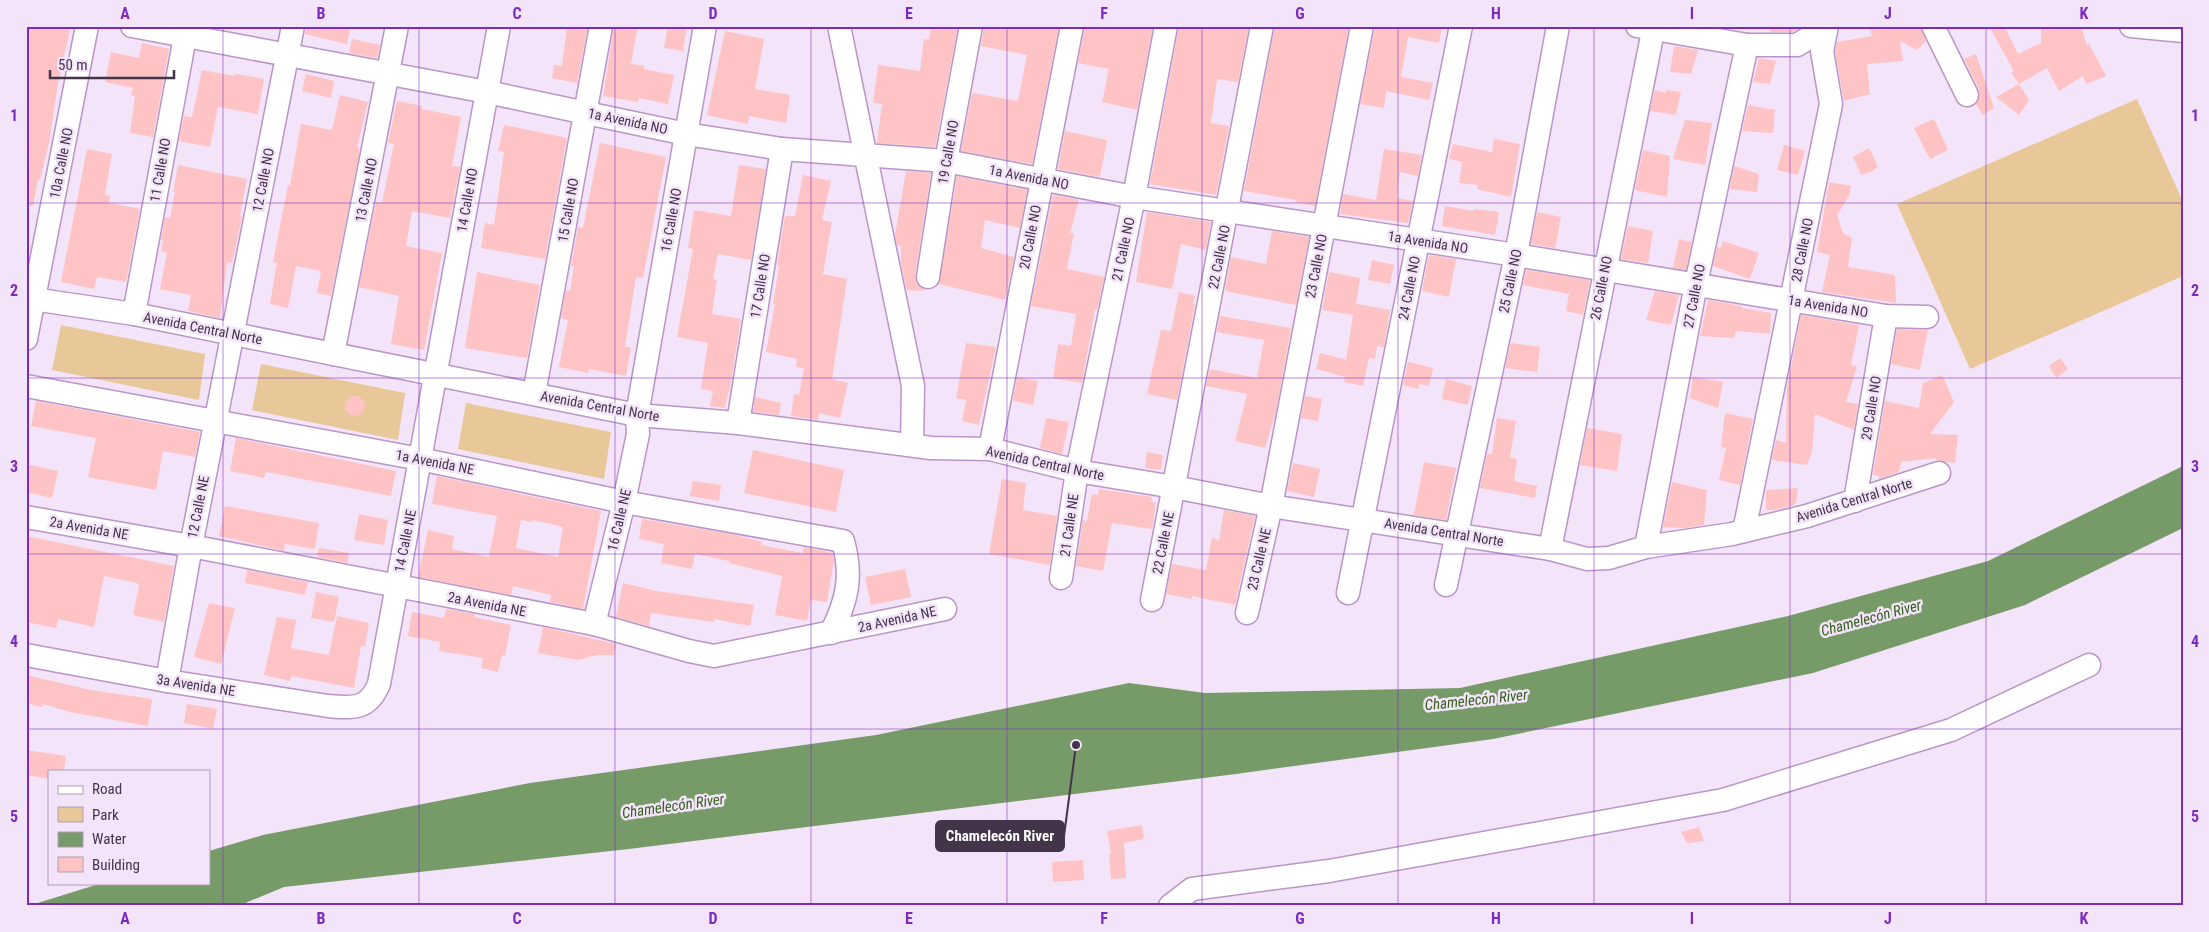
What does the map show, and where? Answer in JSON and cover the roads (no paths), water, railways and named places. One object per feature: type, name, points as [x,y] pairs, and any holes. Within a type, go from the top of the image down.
[{"type":"street","name":"10a Calle NO","points":[[26,338],[30,299],[88,26]]},
{"type":"street","name":"1a Avenida NO","points":[[132,26],[186,31],[288,55],[487,92],[686,134],[782,148],[946,162],[1134,197],[1516,255],[1886,316],[1928,317]]},
{"type":"street","name":"12 Calle NO","points":[[232,334],[293,26]]},
{"type":"street","name":"13 Calle NO","points":[[333,354],[390,74],[397,26]]},
{"type":"street","name":"14 Calle NO","points":[[436,374],[499,26]]},
{"type":"street","name":"15 Calle NO","points":[[534,394],[601,26]]},
{"type":"street","name":"16 Calle NO","points":[[637,415],[705,26]]},
{"type":"street","points":[[839,26],[913,386],[912,445]]},
{"type":"street","name":"19 Calle NO","points":[[928,278],[946,162],[971,26]]},
{"type":"street","name":"20 Calle NO","points":[[990,449],[1072,26]]},
{"type":"street","name":"21 Calle NO","points":[[1077,471],[1134,197],[1166,26]]},
{"type":"street","name":"22 Calle NO","points":[[1174,487],[1262,26]]},
{"type":"street","name":"23 Calle NO","points":[[1271,506],[1362,26]]},
{"type":"street","name":"24 Calle NO","points":[[1348,593],[1461,26]]},
{"type":"street","name":"25 Calle NO","points":[[1446,585],[1516,255],[1558,26]]},
{"type":"street","points":[[1649,27],[1747,45],[1796,45],[1815,34],[1821,26]]},
{"type":"street","name":"28 Calle NO","points":[[1744,531],[1831,104],[1822,51],[1827,26]]},
{"type":"street","points":[[1934,26],[1967,95]]},
{"type":"street","points":[[2131,26],[2183,31]]},
{"type":"street","name":"26 Calle NO","points":[[1550,549],[1605,270],[1649,27]]},
{"type":"street","name":"11 Calle NO","points":[[134,314],[186,31]]},
{"type":"street","name":"27 Calle NO","points":[[1646,547],[1696,284],[1747,45]]},
{"type":"street","name":"17 Calle NO","points":[[738,423],[782,148]]},
{"type":"street","name":"Avenida Central Norte","points":[[30,299],[134,314],[637,415],[738,423],[912,445],[990,449],[1077,471],[1271,506],[1550,549],[1587,559],[1610,558],[1646,547],[1744,531],[1807,516],[1939,473]]},
{"type":"street","name":"29 Calle NO","points":[[1855,501],[1886,316]]},
{"type":"street","name":"12 Calle NE","points":[[167,681],[232,334]]},
{"type":"street","name":"14 Calle NE","points":[[366,704],[374,696],[379,684],[436,374]]},
{"type":"street","name":"1a Avenida NE","points":[[26,386],[420,459],[624,502],[843,541],[848,560],[848,586],[842,611],[831,634]]},
{"type":"street","name":"16 Calle NE","points":[[594,624],[624,502],[638,434],[637,415]]},
{"type":"street","name":"21 Calle NE","points":[[1061,578],[1077,471]]},
{"type":"street","name":"22 Calle NE","points":[[1152,600],[1174,487]]},
{"type":"street","name":"23 Calle NE","points":[[1247,613],[1271,506]]},
{"type":"street","name":"2a Avenida NE","points":[[26,516],[594,624],[689,652],[714,656],[831,634],[945,609]]},
{"type":"street","name":"3a Avenida NE","points":[[26,655],[167,681],[328,706],[351,708],[366,704]]},
{"type":"street","points":[[1170,906],[1192,889],[1329,871],[1723,800],[1951,730],[2089,665]]},
{"type":"water","points":[[2183,466],[2183,528],[2025,605],[1813,673],[1493,739],[1236,774],[629,849],[284,887],[238,906],[28,906],[99,884],[210,884],[210,851],[263,835],[530,783],[876,735],[1129,683],[1205,693],[1460,688],[1788,616],[1988,561]]},
{"type":"place","name":"Chamelecón River","points":[[1076,745]]}]
